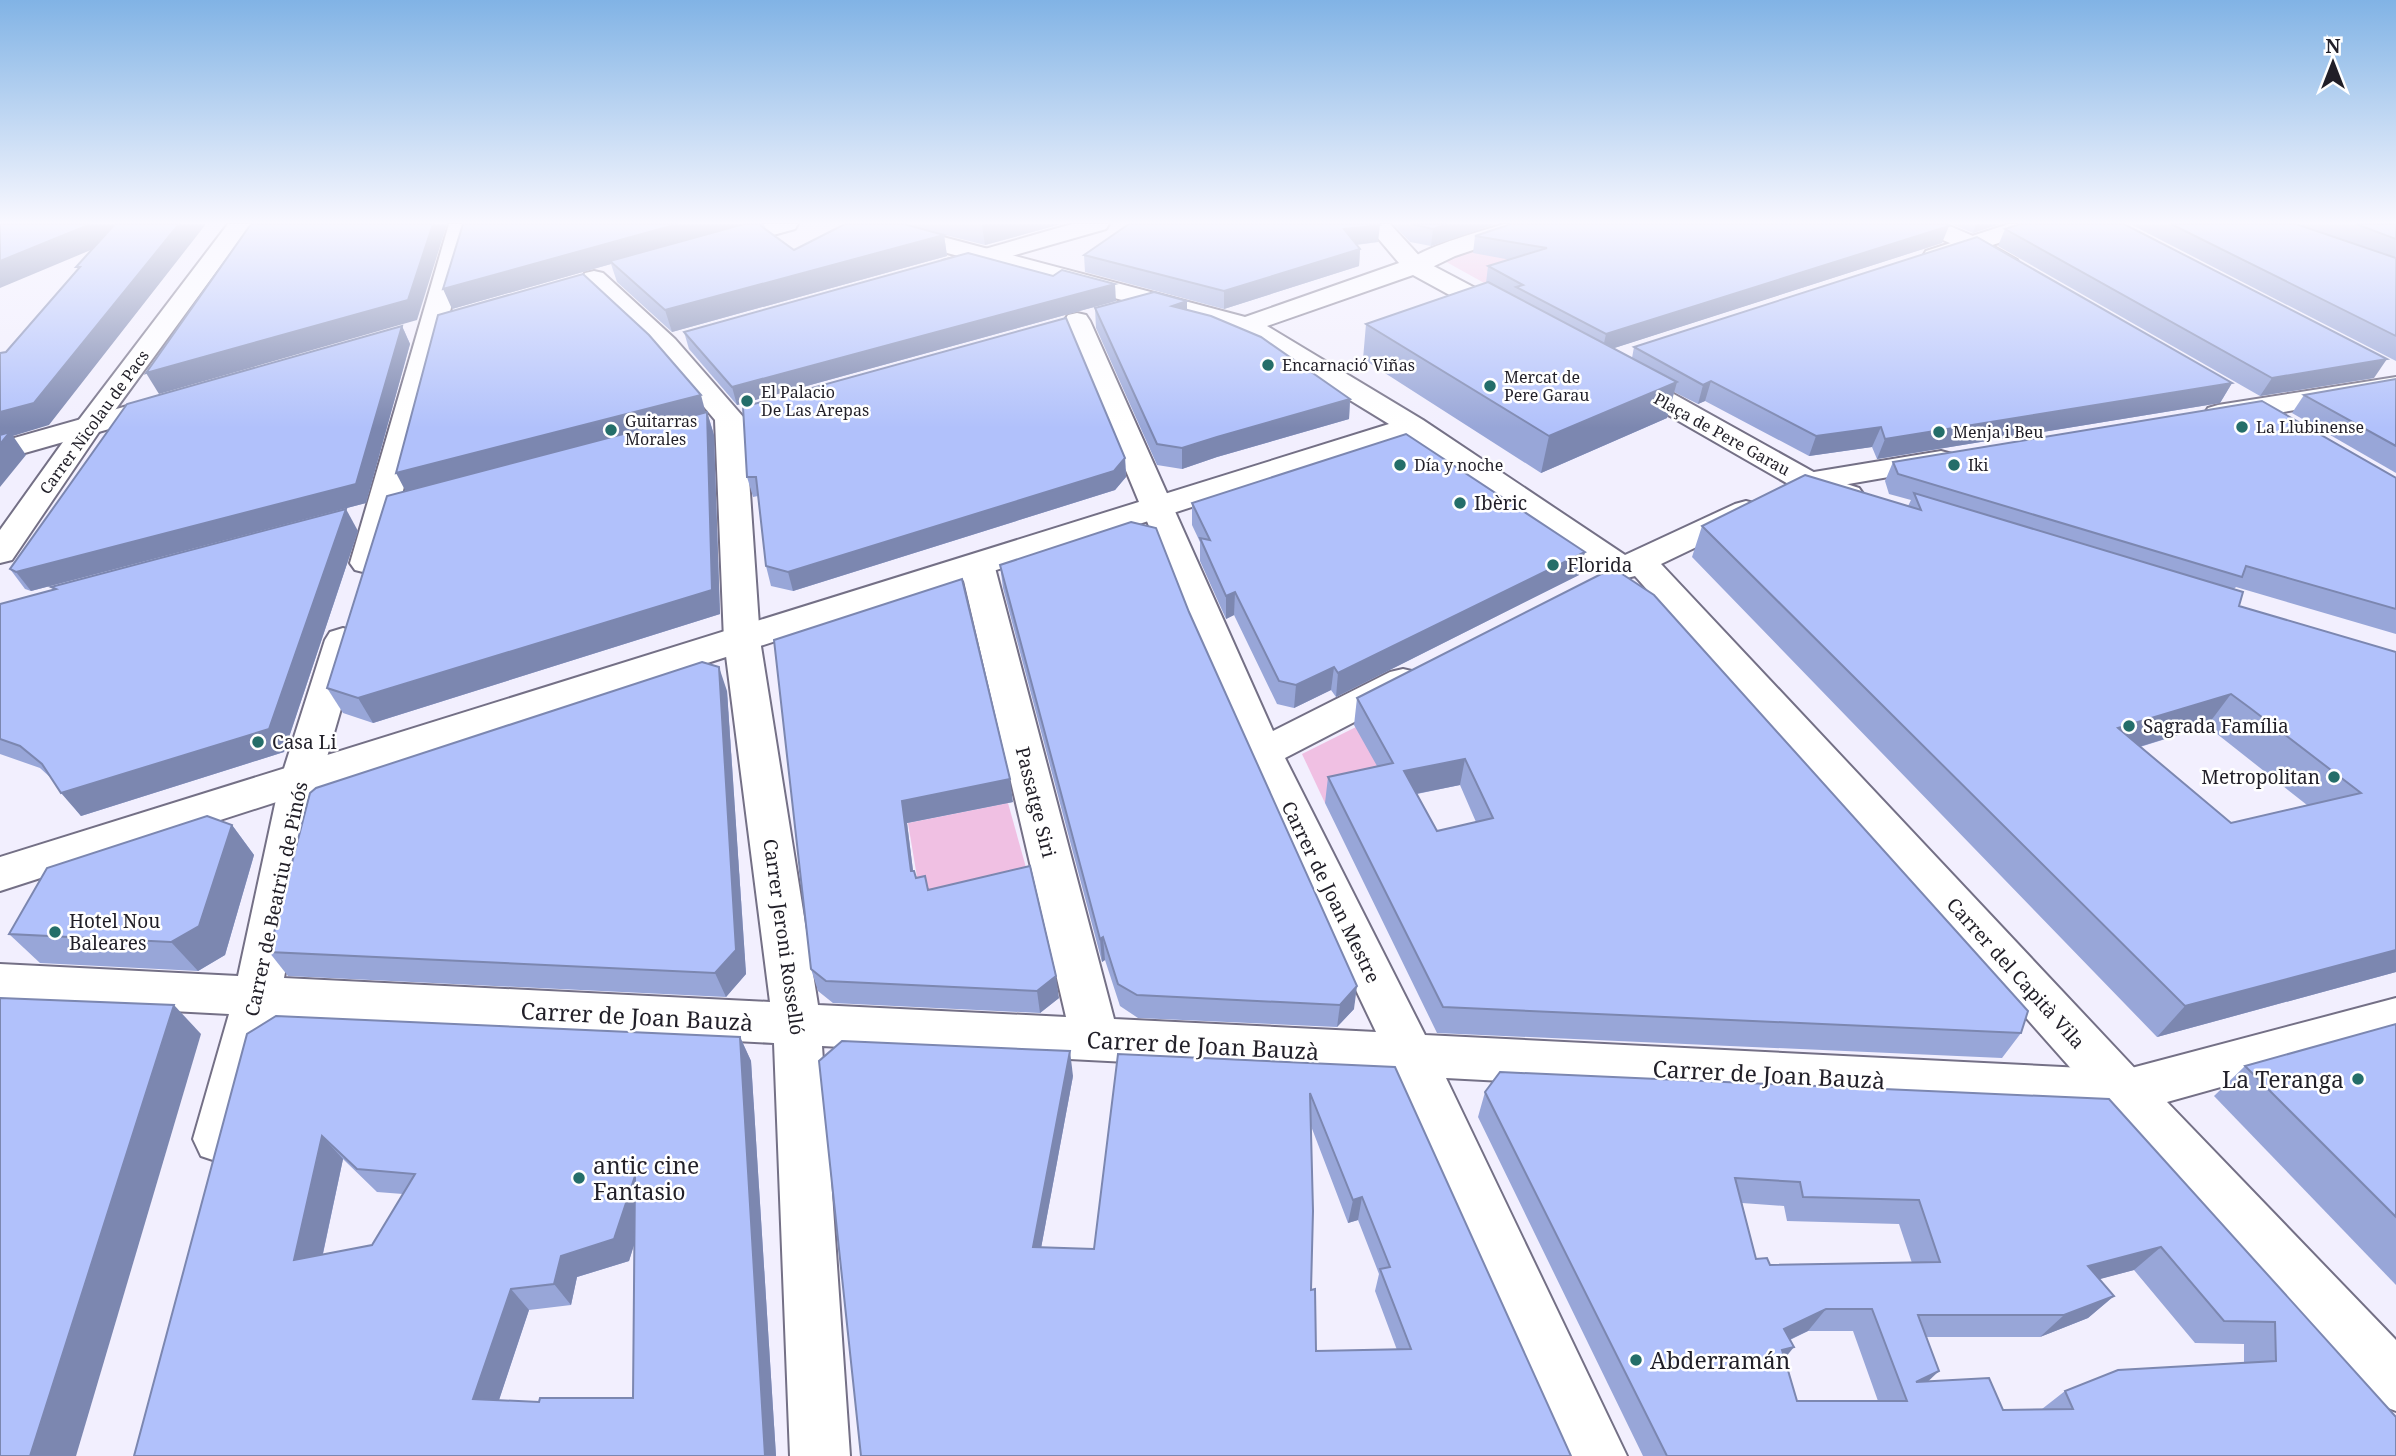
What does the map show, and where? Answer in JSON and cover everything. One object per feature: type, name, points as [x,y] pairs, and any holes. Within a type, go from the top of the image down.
[{"type":"street","name":"Carrer Nicolau de Pacs","points":[[0,553],[88,427],[189,292]]},
{"type":"street","name":"Carrer de Beatriu de Pinós","points":[[207,1186],[257,997],[300,781],[382,513],[440,292]]},
{"type":"street","points":[[609,292],[666,345],[693,338]]},
{"type":"street","points":[[1120,292],[1245,326],[1413,426],[1619,572]]},
{"type":"street","points":[[1245,326],[1341,292]]},
{"type":"street","points":[[1463,292],[1528,327]]},
{"type":"street","name":"Carrer de Joan Mestre","points":[[1155,301],[1064,325],[1155,507],[1263,753],[1411,1056],[1597,1456]]},
{"type":"street","name":"Carrer Jeroni Rosselló","points":[[666,345],[730,419],[743,640],[797,1024],[820,1456]]},
{"type":"street","name":"Plaça de Pere Garau","points":[[1614,361],[1808,482]]},
{"type":"street","points":[[2372,362],[2396,375]]},
{"type":"street","points":[[2190,418],[2396,385]]},
{"type":"street","points":[[2222,387],[2292,428]]},
{"type":"street","points":[[0,451],[193,397]]},
{"type":"street","points":[[0,874],[1413,426]]},
{"type":"street","points":[[1808,482],[1972,455]]},
{"type":"street","points":[[1808,482],[1875,503]]},
{"type":"street","name":"Plaça de Pere Garau","points":[[1619,572],[1808,482]]},
{"type":"street","name":"Passatge Siri","points":[[977,564],[1096,1040]]},
{"type":"street","name":"Carrer del Capità Vila","points":[[1619,572],[2124,1093],[2396,1381]]},
{"type":"street","points":[[1263,753],[1434,666]]},
{"type":"street","name":"Carrer de Joan Bauzà","points":[[0,983],[2124,1093],[2396,1018]]},
{"type":"shaded area","points":[[1356,727],[1391,757],[1325,803],[1302,754]]},
{"type":"shaded area","points":[[1008,803],[1032,889],[921,901],[908,823]]},
{"type":"building","points":[[58,292],[124,292],[34,403],[0,412],[0,353],[6,352]]},
{"type":"building","points":[[203,292],[411,292],[408,300],[146,373]]},
{"type":"building","points":[[520,292],[602,292],[649,335],[701,395],[396,473],[438,315]]},
{"type":"building","points":[[645,292],[732,292],[665,310]]},
{"type":"building","points":[[828,292],[1085,292],[732,387],[684,332]]},
{"type":"building","points":[[1154,292],[1187,301],[1172,306],[1211,316],[1261,337],[1350,399],[1182,448],[1157,444],[1095,308]]},
{"type":"building","points":[[1459,292],[1507,292],[1677,382],[1549,436],[1366,324]]},
{"type":"building","points":[[1525,292],[1740,292],[1606,334]]},
{"type":"building","points":[[1806,292],[2073,292],[2232,383],[1885,439],[1881,427],[1816,436],[1711,381],[1703,385],[1634,347]]},
{"type":"building","points":[[2118,292],[2256,292],[2387,359],[2272,378]]},
{"type":"building","points":[[2308,292],[2396,292],[2396,336]]},
{"type":"building","points":[[1066,318],[1125,458],[1114,471],[788,572],[766,566],[756,477],[747,477],[743,407]]},
{"type":"building","points":[[402,326],[356,484],[16,572],[10,569],[127,404]]},
{"type":"building","points":[[2396,379],[2396,446],[2304,395]]},
{"type":"building","points":[[2262,401],[2396,478],[2396,609],[2246,566],[2242,577],[1898,474],[1893,462]]},
{"type":"building","points":[[707,412],[712,590],[358,698],[327,688],[387,496]]},
{"type":"building","points":[[10,432],[0,444],[0,435]]},
{"type":"building","points":[[1406,434],[1585,552],[1338,673],[1334,667],[1296,685],[1279,681],[1235,592],[1226,596],[1200,538],[1210,540],[1192,503]]},
{"type":"building","points":[[1805,475],[1921,510],[1914,493],[2243,592],[2239,606],[2396,652],[2396,950],[2185,1006],[1702,526]],"holes":[[[2231,694],[2361,793],[2231,823],[2118,728]]]},
{"type":"building","points":[[346,509],[269,729],[61,793],[42,764],[20,746],[0,739],[0,604],[56,589],[51,587]]},
{"type":"building","points":[[1131,522],[1156,528],[1189,612],[1357,986],[1340,1005],[1137,995],[1118,984],[1103,937],[1100,939],[1000,565]]},
{"type":"building","points":[[1613,568],[1654,595],[2028,1011],[2021,1033],[1443,1007],[1328,777],[1393,763],[1357,698]],"holes":[[[1465,759],[1493,818],[1437,831],[1404,771]]]},
{"type":"building","points":[[962,579],[1010,779],[902,801],[911,871],[914,871],[916,878],[925,876],[928,890],[1030,866],[1056,976],[1037,991],[826,981],[811,969],[774,640]]},
{"type":"building","points":[[702,662],[719,667],[736,950],[715,973],[269,952],[310,793],[316,788]]},
{"type":"building","points":[[207,816],[232,825],[199,926],[171,942],[9,934],[47,868]]},
{"type":"building","points":[[0,998],[174,1005],[30,1456],[0,1456]]},
{"type":"building","points":[[276,1016],[740,1037],[765,1456],[134,1456],[247,1034]],"holes":[[[322,1136],[357,1169],[415,1174],[372,1245],[294,1260]],[[635,1176],[633,1398],[540,1398],[539,1402],[473,1399],[511,1289],[554,1284],[561,1256],[614,1239]]]},
{"type":"building","points":[[2396,1024],[2396,1217],[2245,1066]]},
{"type":"building","points":[[842,1041],[1070,1051],[1033,1247],[1094,1249],[1118,1054],[1395,1067],[1571,1456],[861,1456],[819,1061]],"holes":[[[1310,1093],[1353,1200],[1362,1197],[1390,1267],[1380,1269],[1411,1349],[1316,1351],[1315,1289],[1311,1290],[1313,1211]]]},
{"type":"building","points":[[1500,1072],[2109,1099],[2396,1417],[2396,1456],[1667,1456],[1485,1092]],"holes":[[[1735,1178],[1800,1182],[1803,1197],[1919,1200],[1940,1262],[1770,1265],[1767,1258],[1756,1259]],[[2161,1247],[2224,1321],[2275,1322],[2276,1361],[2118,1370],[2065,1391],[2073,1409],[2003,1410],[1989,1378],[1916,1382],[1939,1371],[1918,1315],[2064,1315],[2114,1296],[2088,1266]],[[1826,1309],[1872,1309],[1907,1401],[1797,1401],[1782,1350],[1794,1347],[1784,1329]]]},
{"type":"place","name":"Encarnació Viñas","points":[[1268,365]]},
{"type":"place","name":"Mercat de Pere Garau","points":[[1490,386]]},
{"type":"place","name":"El Palacio De Las Arepas","points":[[747,401]]},
{"type":"place","name":"La Llubinense","points":[[2242,427]]},
{"type":"place","name":"Guitarras Morales","points":[[611,430]]},
{"type":"place","name":"Menja i Beu","points":[[1939,432]]},
{"type":"place","name":"Día y noche","points":[[1400,465]]},
{"type":"place","name":"Iki","points":[[1954,465]]},
{"type":"place","name":"Ibèric","points":[[1460,503]]},
{"type":"place","name":"Florida","points":[[1553,565]]},
{"type":"place","name":"Sagrada Família","points":[[2129,726]]},
{"type":"place","name":"Casa Li","points":[[258,742]]},
{"type":"place","name":"Metropolitan","points":[[2334,777]]},
{"type":"place","name":"Hotel Nou Baleares","points":[[55,932]]},
{"type":"place","name":"La Teranga","points":[[2358,1079]]},
{"type":"place","name":"antic cine Fantasio","points":[[579,1178]]},
{"type":"place","name":"Abderramán","points":[[1636,1360]]}]
